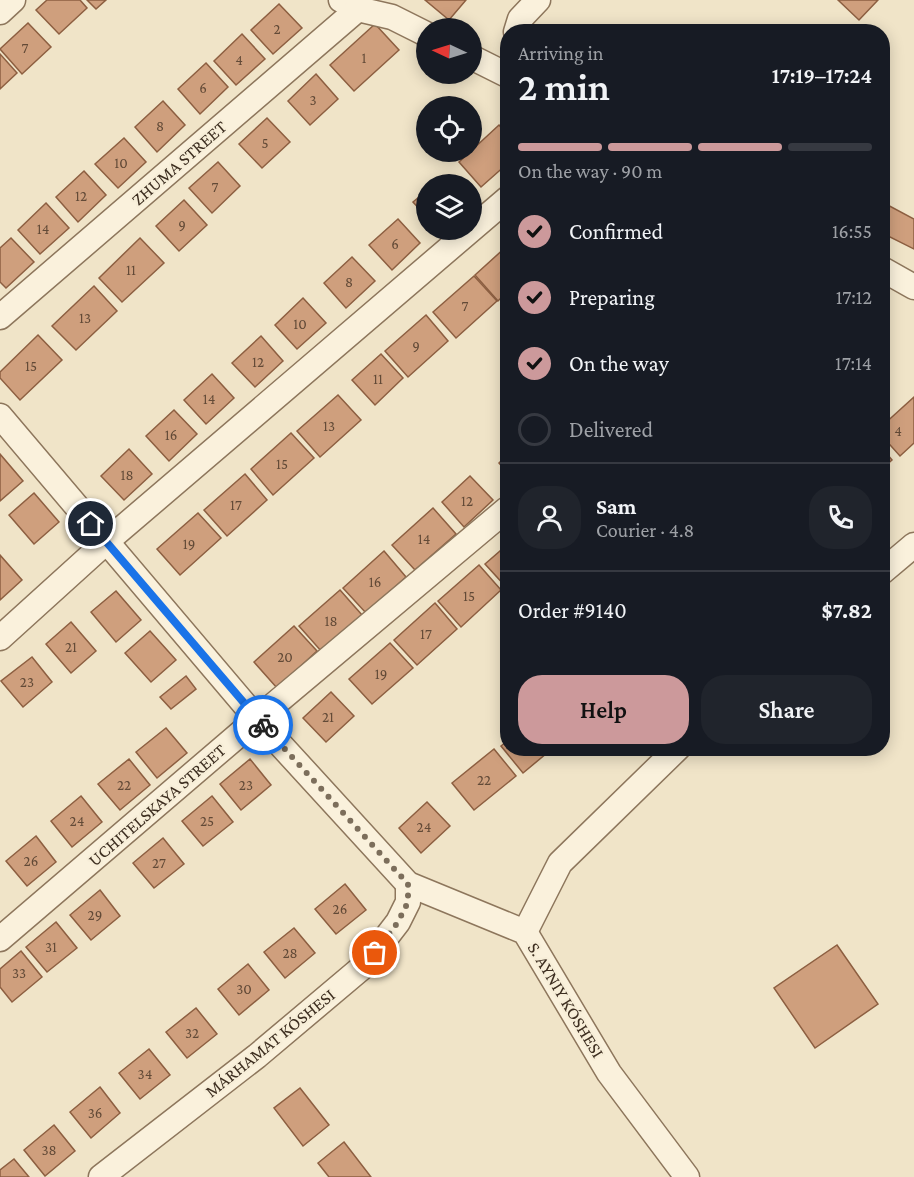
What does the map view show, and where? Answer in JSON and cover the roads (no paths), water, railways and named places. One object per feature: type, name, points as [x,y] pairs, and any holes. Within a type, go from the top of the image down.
[{"type":"street","points":[[0,12],[13,0]]},
{"type":"street","points":[[518,24],[520,19],[538,0]]},
{"type":"street","points":[[349,5],[392,17],[416,29]]},
{"type":"street","name":"ZHUMA STREET","points":[[0,317],[349,5]]},
{"type":"street","points":[[482,61],[500,66]]},
{"type":"street","points":[[0,638],[106,542],[500,205]]},
{"type":"street","points":[[890,273],[914,286]]},
{"type":"street","name":"S. AYNIY KÓSHESI","points":[[0,416],[257,719],[408,884],[525,932],[609,1073],[687,1177]]},
{"type":"street","name":"UCHITELSKAYA STREET","points":[[0,939],[500,515]]},
{"type":"street","points":[[890,565],[914,544]]},
{"type":"street","points":[[525,932],[560,863],[670,756]]},
{"type":"street","name":"MÁRHAMAT KÓSHESI","points":[[101,1177],[256,1056],[365,965],[398,922],[408,902],[408,884]]}]
